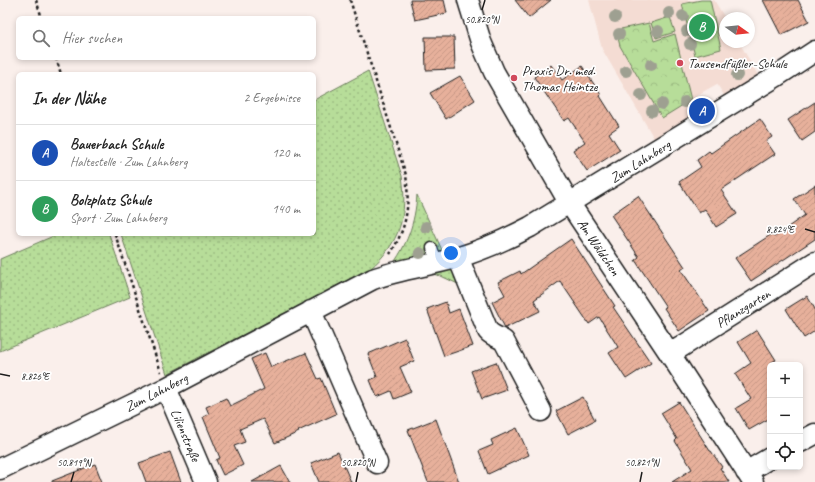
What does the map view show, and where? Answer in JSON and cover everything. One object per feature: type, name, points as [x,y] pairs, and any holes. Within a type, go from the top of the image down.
[{"type":"street","name":"Am Wäldchen","points":[[468,0],[481,42],[494,72],[570,204],[670,354],[749,477]]},
{"type":"street","name":"Zum Lahnberg","points":[[0,470],[166,388],[378,277],[435,256],[458,257],[516,234],[544,220],[815,51]]},
{"type":"street","points":[[458,257],[488,331],[504,341],[540,411]]},
{"type":"street","name":"Pflanzgarten","points":[[670,354],[815,262]]},
{"type":"street","points":[[311,311],[377,463]]},
{"type":"street","name":"Lilienstraße","points":[[166,388],[206,482]]},
{"type":"street","points":[[803,440],[815,434]]},
{"type":"street","points":[[749,477],[767,461]]},
{"type":"path","points":[[36,0],[41,16]]},
{"type":"path","points":[[350,0],[407,182],[408,204],[406,220],[400,238],[388,257]]},
{"type":"path","points":[[57,60],[60,72]]},
{"type":"path","points":[[116,236],[166,388]]},
{"type":"shaded area","name":"Tausendfüßler-Schule","points":[[589,0],[714,0],[721,12],[719,12],[719,48],[742,48],[759,77],[725,97],[717,84],[699,94],[694,98],[699,113],[655,140],[602,49]]},
{"type":"green space","points":[[701,0],[710,0],[719,40],[719,48],[721,49],[695,56],[682,4]]},
{"type":"green space","points":[[670,17],[675,32],[656,38],[651,23]]},
{"type":"green space","points":[[649,23],[654,41],[675,34],[691,100],[662,118],[620,46],[616,30]]},
{"type":"green space","points":[[368,71],[402,176],[404,203],[400,227],[395,238],[380,259],[370,269],[167,374],[122,236],[316,236],[316,99]]},
{"type":"green space","points":[[417,195],[442,250],[390,268],[396,260],[409,234]]},
{"type":"green space","points":[[53,236],[110,236],[130,297],[0,351],[0,259]]},
{"type":"green space","points":[[455,265],[458,284],[441,276],[428,273]]},
{"type":"building","points":[[410,0],[444,0],[447,13],[415,20]]},
{"type":"building","points":[[515,0],[551,0],[529,18]]},
{"type":"building","points":[[763,0],[798,0],[809,21],[781,35]]},
{"type":"building","points":[[425,37],[454,37],[455,69],[426,70]]},
{"type":"building","points":[[551,65],[562,80],[582,66],[619,126],[609,133],[620,150],[587,171],[573,150],[585,142],[569,118],[564,121],[534,77]]},
{"type":"building","points":[[460,76],[475,100],[446,119],[430,93]]},
{"type":"building","points":[[815,102],[815,132],[802,141],[788,120]]},
{"type":"building","points":[[760,119],[772,137],[766,141],[775,154],[721,190],[737,214],[716,227],[705,209],[699,213],[679,182],[701,167],[697,160],[709,151],[711,153]]},
{"type":"building","points":[[815,185],[815,239],[751,281],[735,258],[772,234],[774,237],[805,215],[794,199]]},
{"type":"building","points":[[638,196],[685,267],[681,270],[709,311],[679,331],[664,308],[666,307],[635,260],[639,257],[611,215]]},
{"type":"building","points":[[571,239],[615,306],[613,307],[651,363],[626,379],[609,353],[618,347],[599,317],[589,324],[560,281],[534,300],[540,311],[505,328],[492,302],[505,295],[498,282],[520,271],[521,274]]},
{"type":"building","points":[[807,296],[815,309],[815,331],[804,338],[786,309]]},
{"type":"building","points":[[446,302],[449,313],[459,309],[473,346],[444,356],[427,309]]},
{"type":"building","points":[[757,330],[776,360],[767,362],[767,420],[749,430],[736,408],[751,399],[735,374],[751,363],[738,342]]},
{"type":"building","points":[[405,338],[414,361],[400,367],[411,392],[394,399],[391,391],[377,397],[370,380],[377,377],[368,354]]},
{"type":"building","points":[[265,353],[271,367],[306,353],[318,379],[321,378],[336,414],[275,443],[263,419],[240,429],[245,442],[234,446],[243,465],[223,475],[216,460],[220,458],[203,417],[209,414],[206,407],[226,398],[230,406],[264,389],[251,359]]},
{"type":"building","points":[[496,362],[507,390],[482,399],[471,371]]},
{"type":"building","points":[[583,397],[595,420],[568,434],[556,411]]},
{"type":"building","points":[[679,402],[722,467],[720,468],[729,482],[672,482],[692,469],[675,441],[677,439],[661,413]]},
{"type":"building","points":[[436,419],[459,482],[428,482],[408,430]]},
{"type":"building","points":[[517,428],[529,455],[488,474],[479,451],[493,445],[491,440]]},
{"type":"building","points":[[170,452],[181,482],[146,482],[139,463]]},
{"type":"building","points":[[338,452],[351,482],[319,482],[311,463]]},
{"type":"building","points":[[95,464],[102,482],[52,482],[52,481]]},
{"type":"building","points":[[281,466],[290,482],[252,482]]},
{"type":"place","name":"Bolzplatz Schule","points":[[702,27]]},
{"type":"place","name":"Tausendfüßler-Schule","points":[[680,63]]},
{"type":"place","name":"Praxis Dr. med. Thomas Heintze","points":[[514,78]]},
{"type":"place","name":"Bauerbach Schule","points":[[702,111]]}]
